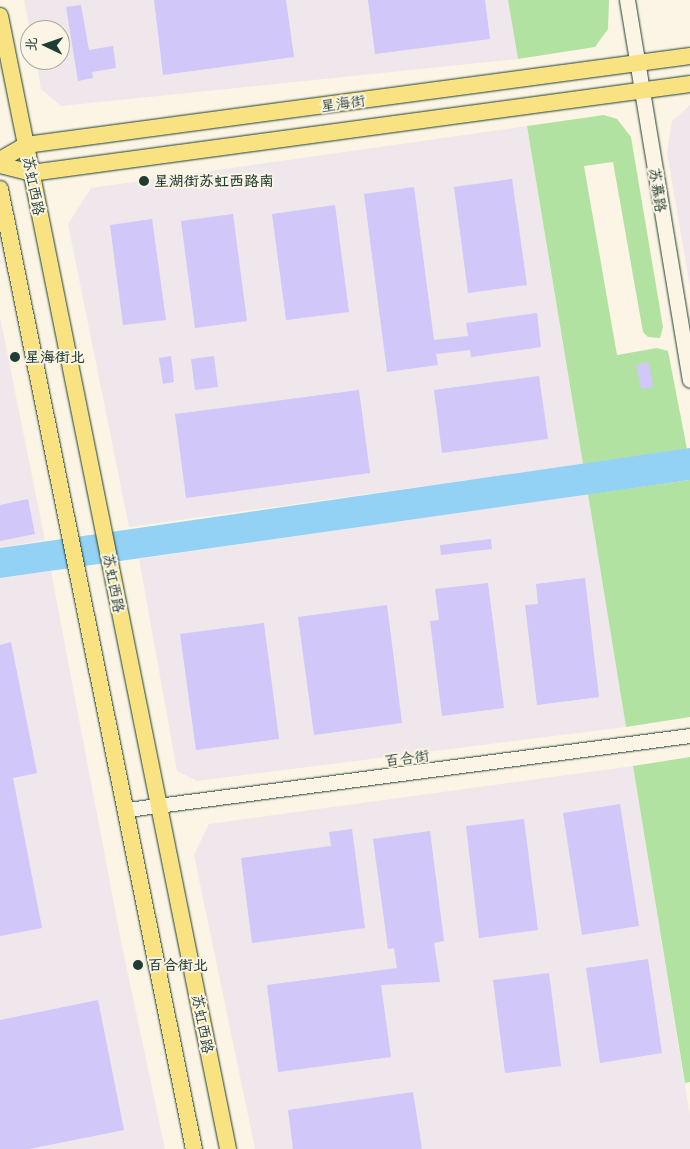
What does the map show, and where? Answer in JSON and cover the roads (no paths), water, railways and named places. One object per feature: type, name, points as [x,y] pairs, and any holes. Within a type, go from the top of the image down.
[{"type":"main road","name":"苏慕路","points":[[626,0],[690,380]]},
{"type":"main road","name":"苏虹西路","points":[[0,16],[228,1149]]},
{"type":"main road","name":"星海街","points":[[0,160],[26,145],[690,56]]},
{"type":"main road","name":"星海街","points":[[0,165],[31,173],[690,84]]},
{"type":"main road","points":[[0,189],[128,810],[194,1149]]},
{"type":"street","name":"百合街","points":[[128,810],[690,736]]},
{"type":"water","points":[[690,448],[690,480],[0,578],[0,548]]},
{"type":"place","name":"星湖街苏虹西路南","points":[[144,181]]},
{"type":"place","name":"星海街北","points":[[15,357]]},
{"type":"place","name":"百合街北","points":[[138,965]]}]
